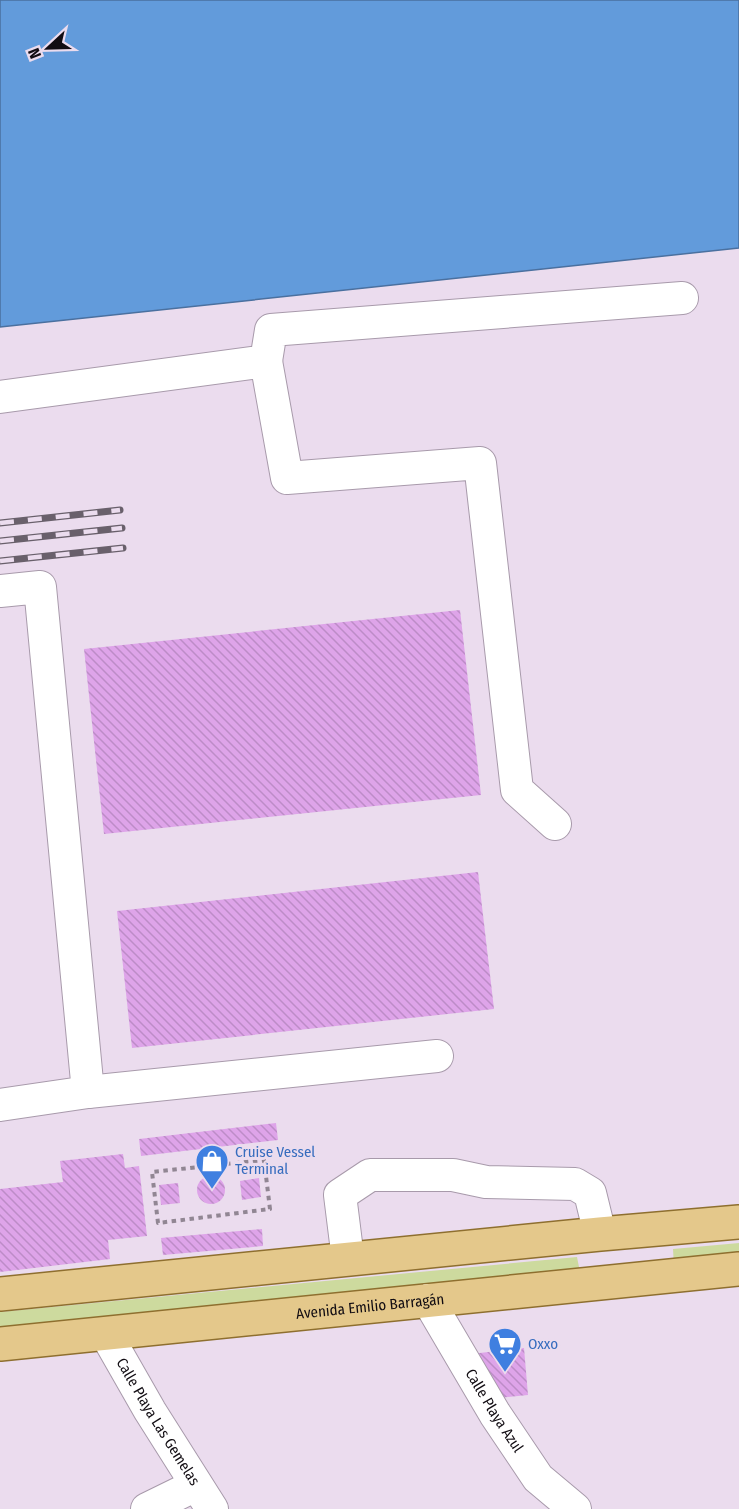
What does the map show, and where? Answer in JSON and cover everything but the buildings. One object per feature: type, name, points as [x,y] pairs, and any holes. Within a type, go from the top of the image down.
[{"type":"main road","points":[[0,1294],[739,1222]]},
{"type":"main road","points":[[612,1234],[628,1281]]},
{"type":"main road","name":"Avenida Emilio Barragán","points":[[0,1344],[739,1269]]},
{"type":"street","points":[[555,824],[517,790],[480,463],[287,478],[266,361],[271,330],[682,298]]},
{"type":"street","points":[[0,397],[266,361]]},
{"type":"street","points":[[0,591],[40,587],[88,1092]]},
{"type":"street","points":[[0,1105],[88,1092],[437,1056]]},
{"type":"street","points":[[348,1260],[340,1195],[370,1175],[453,1175],[486,1182],[575,1184],[590,1193],[612,1234]]},
{"type":"street","name":"Calle Playa Azul","points":[[428,1300],[495,1414],[538,1478],[575,1509]]},
{"type":"street","name":"Calle Playa Las Gemelas","points":[[106,1334],[150,1411],[204,1497]]},
{"type":"street","points":[[147,1509],[204,1497]]},
{"type":"path","points":[[264,1160],[270,1209],[158,1223],[152,1172],[264,1160]]},
{"type":"green space","points":[[739,1243],[739,1260],[674,1267],[673,1249]]},
{"type":"green space","points":[[577,1257],[580,1272],[0,1329],[0,1312]]},
{"type":"water","points":[[0,0],[739,0],[739,248],[0,327]]},
{"type":"railway","points":[[0,523],[120,510]]},
{"type":"railway","points":[[0,541],[122,528]]},
{"type":"railway","points":[[0,561],[123,548]]},
{"type":"place","name":"Cruise Vessel Terminal","points":[[212,1190]]},
{"type":"place","name":"Oxxo","points":[[505,1373]]}]
